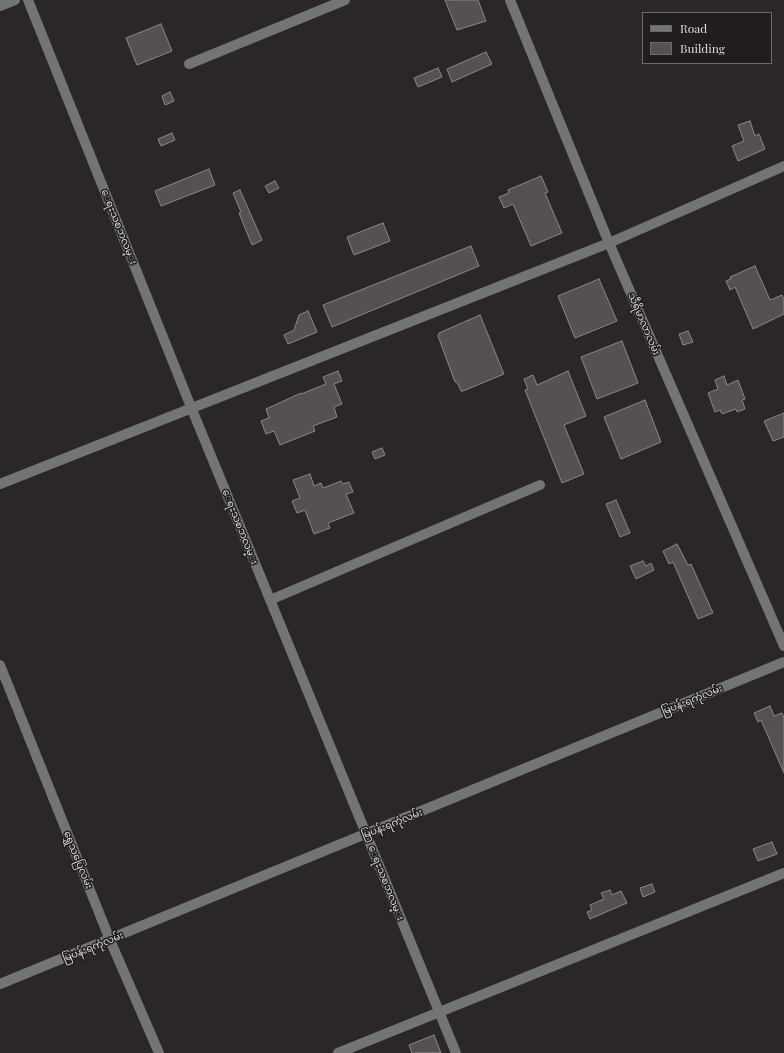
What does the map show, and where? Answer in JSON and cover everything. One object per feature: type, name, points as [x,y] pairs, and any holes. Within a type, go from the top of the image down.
[{"type":"street","points":[[0,6],[15,0]]},
{"type":"street","name":"ေရႊသစၥာလမ္း","points":[[28,0],[191,407],[456,1053]]},
{"type":"street","points":[[189,64],[345,0]]},
{"type":"street","name":"သီရိမာလာလမ်း","points":[[510,0],[609,243],[784,646]]},
{"type":"street","points":[[0,484],[191,407],[609,243],[784,166]]},
{"type":"street","points":[[270,600],[540,485]]},
{"type":"street","name":"မြပန်းရကုံလမ်း","points":[[0,984],[366,835],[784,662]]},
{"type":"street","name":"ရွှေသပြေလမ်း","points":[[0,665],[110,940],[159,1053]]},
{"type":"street","points":[[338,1053],[784,873]]},
{"type":"building","points":[[445,0],[478,0],[486,21],[457,30]]},
{"type":"building","points":[[161,24],[172,51],[137,65],[126,38]]},
{"type":"building","points":[[486,52],[492,64],[452,82],[447,69]]},
{"type":"building","points":[[438,68],[442,77],[418,87],[414,78]]},
{"type":"building","points":[[170,92],[174,101],[165,105],[162,96]]},
{"type":"building","points":[[750,121],[755,136],[759,134],[765,149],[738,161],[732,146],[744,141],[738,125]]},
{"type":"building","points":[[172,133],[175,140],[161,146],[158,139]]},
{"type":"building","points":[[209,169],[215,185],[161,206],[155,191]]},
{"type":"building","points":[[541,176],[548,192],[545,193],[562,233],[531,246],[513,204],[504,208],[499,197],[509,193],[508,190]]},
{"type":"building","points":[[275,181],[279,188],[269,193],[265,186]]},
{"type":"building","points":[[240,190],[262,240],[252,245],[239,213],[241,212],[233,193]]},
{"type":"building","points":[[383,223],[390,241],[354,255],[347,237]]},
{"type":"building","points":[[471,246],[479,266],[332,327],[323,305]]},
{"type":"building","points":[[755,266],[770,300],[782,295],[784,299],[784,314],[753,329],[735,287],[730,290],[726,281],[731,279],[730,277]]},
{"type":"building","points":[[599,279],[617,321],[575,338],[558,296]]},
{"type":"building","points":[[308,311],[317,332],[288,344],[284,335],[294,330],[299,315]]},
{"type":"building","points":[[480,315],[504,374],[461,391],[457,382],[455,382],[438,336],[439,333]]},
{"type":"building","points":[[688,331],[693,342],[683,345],[679,334]]},
{"type":"building","points":[[622,341],[638,383],[597,399],[581,357]]},
{"type":"building","points":[[338,371],[342,381],[334,384],[342,404],[334,407],[337,417],[313,426],[315,431],[280,445],[274,431],[266,434],[261,421],[269,418],[266,409],[301,393],[326,384],[323,377]]},
{"type":"building","points":[[568,371],[586,416],[564,425],[584,474],[562,483],[525,390],[528,389],[524,379],[533,375],[537,385]]},
{"type":"building","points":[[724,376],[727,385],[738,380],[745,399],[742,400],[745,409],[737,412],[736,409],[722,414],[720,410],[715,412],[708,393],[718,389],[715,380]]},
{"type":"building","points":[[645,400],[661,442],[621,459],[604,417]]},
{"type":"building","points":[[784,413],[784,437],[773,441],[764,421]]},
{"type":"building","points":[[382,448],[385,455],[375,459],[372,452]]},
{"type":"building","points":[[310,474],[314,486],[321,483],[323,488],[341,481],[343,484],[349,482],[353,492],[346,494],[354,513],[328,523],[330,528],[314,534],[305,510],[297,513],[292,501],[300,498],[293,480]]},
{"type":"building","points":[[616,500],[630,533],[620,537],[606,504]]},
{"type":"building","points":[[677,544],[688,565],[691,564],[713,613],[698,619],[673,562],[669,564],[663,551]]},
{"type":"building","points":[[643,561],[646,566],[651,563],[654,570],[636,579],[630,566]]},
{"type":"building","points":[[770,706],[774,716],[782,713],[784,718],[784,773],[761,720],[758,722],[754,713]]},
{"type":"building","points":[[772,842],[777,854],[758,861],[753,849]]},
{"type":"building","points":[[652,884],[655,892],[643,897],[640,888]]},
{"type":"building","points":[[610,890],[612,895],[621,891],[627,903],[590,919],[587,912],[592,910],[590,905],[604,899],[601,893]]},
{"type":"building","points":[[434,1035],[441,1053],[412,1053],[409,1045]]}]
